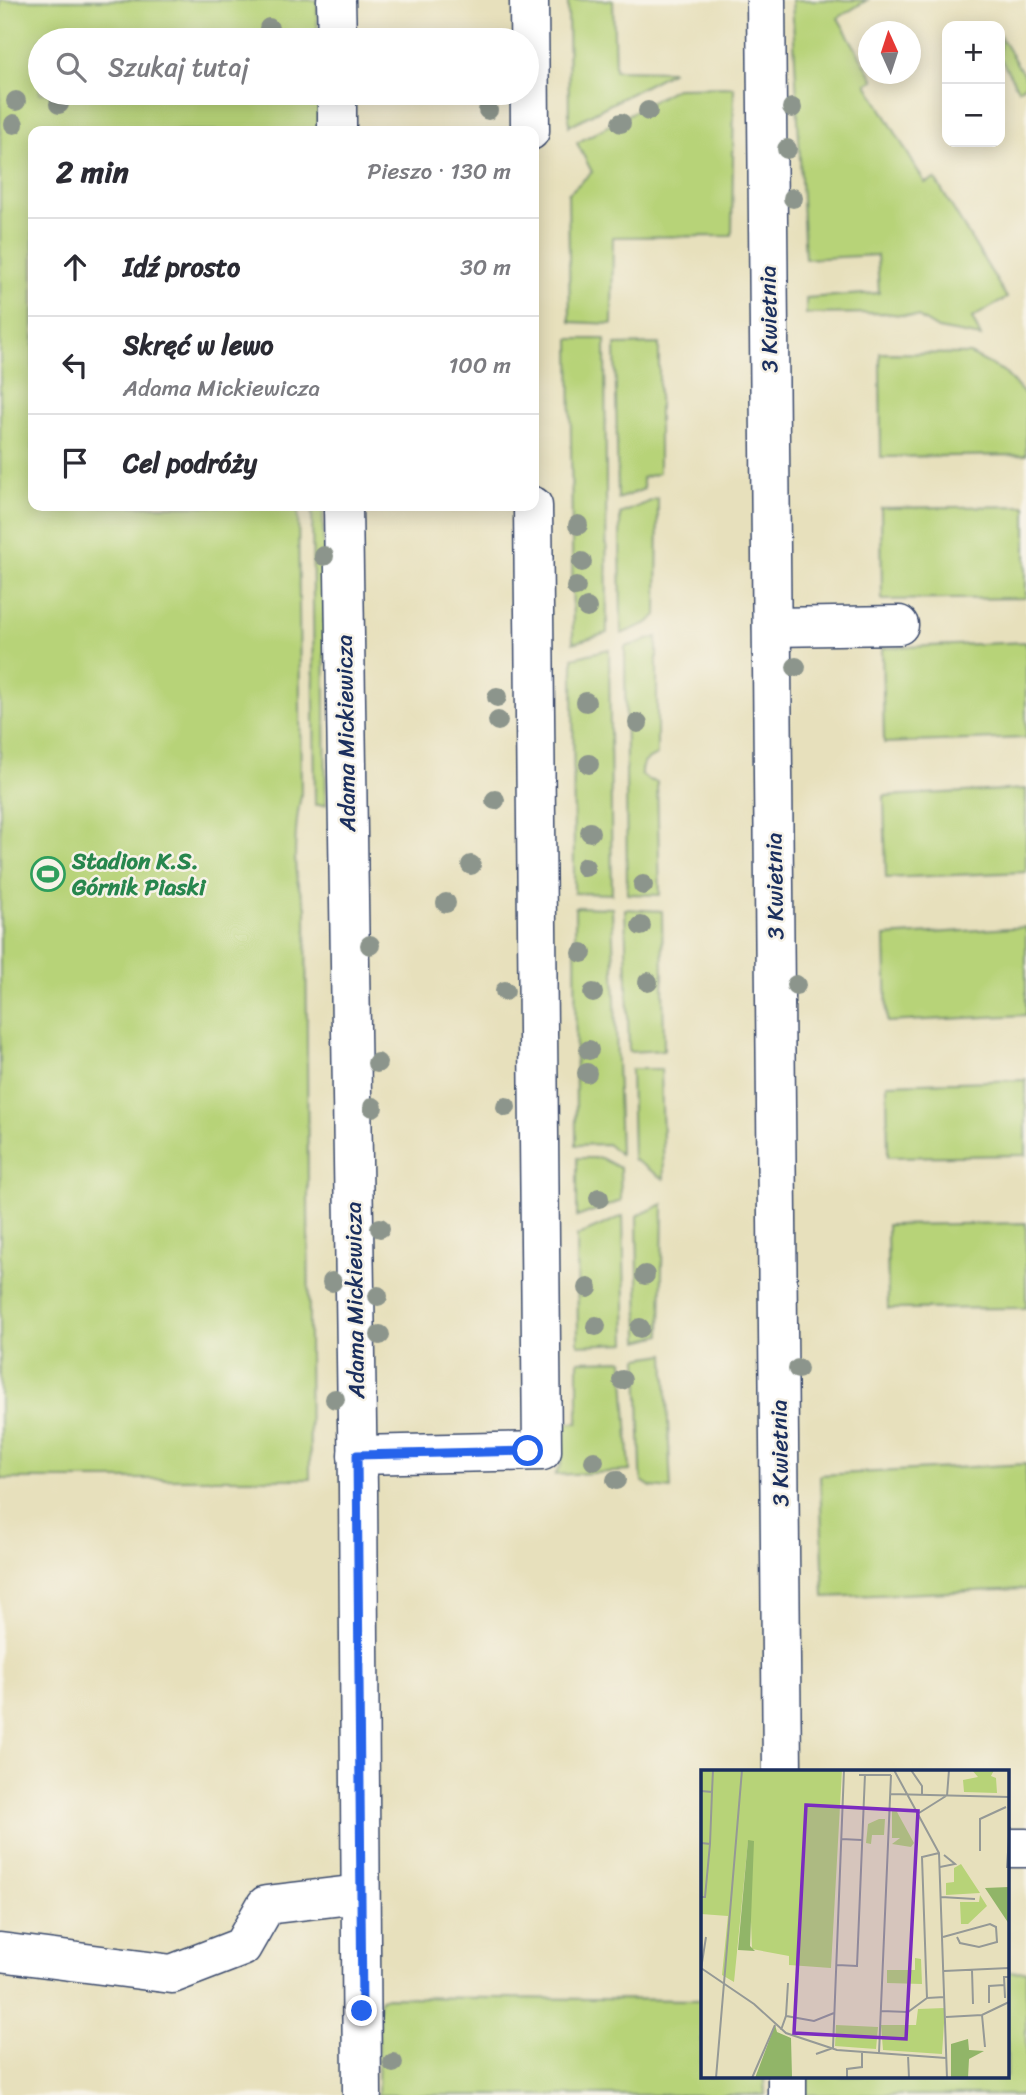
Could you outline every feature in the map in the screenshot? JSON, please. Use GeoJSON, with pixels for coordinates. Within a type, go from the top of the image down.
{"type":"FeatureCollection","features":[{"type":"Feature","properties":{"kind":"street"},"geometry":{"type":"LineString","coordinates":[[336,0],[337,28]]}},
{"type":"Feature","properties":{"kind":"street"},"geometry":{"type":"LineString","coordinates":[[529,0],[529,28]]}},
{"type":"Feature","properties":{"kind":"street","name":"3 Kwietnia"},"geometry":{"type":"LineString","coordinates":[[766,0],[782,1770]]}},
{"type":"Feature","properties":{"kind":"street"},"geometry":{"type":"LineString","coordinates":[[337,105],[337,126]]}},
{"type":"Feature","properties":{"kind":"street"},"geometry":{"type":"LineString","coordinates":[[530,105],[530,126]]}},
{"type":"Feature","properties":{"kind":"street","name":"Adama Mickiewicza"},"geometry":{"type":"LineString","coordinates":[[343,511],[357,1455],[362,2095]]}},
{"type":"Feature","properties":{"kind":"street"},"geometry":{"type":"LineString","coordinates":[[357,1455],[542,1451],[533,511]]}},
{"type":"Feature","properties":{"kind":"street"},"geometry":{"type":"LineString","coordinates":[[772,627],[899,625]]}},
{"type":"Feature","properties":{"kind":"street"},"geometry":{"type":"LineString","coordinates":[[0,1952],[172,1975],[242,1947],[266,1905],[360,1894]]}},
{"type":"Feature","properties":{"kind":"green space"},"geometry":{"type":"Polygon","coordinates":[[[0,0],[317,0],[318,28],[28,28],[28,105],[319,105],[319,126],[28,126],[28,511],[298,511],[301,796],[296,826],[295,861],[297,880],[306,907],[310,1479],[0,1479],[0,0]]]}},
{"type":"Feature","properties":{"kind":"green space"},"geometry":{"type":"Polygon","coordinates":[[[568,0],[613,0],[615,70],[673,71],[569,126],[568,0]]]}},
{"type":"Feature","properties":{"kind":"green space"},"geometry":{"type":"Polygon","coordinates":[[[792,0],[867,0],[838,18],[858,52],[858,84],[867,84],[925,183],[935,179],[1007,298],[972,318],[981,337],[938,329],[918,317],[884,313],[806,314],[806,298],[879,293],[877,255],[805,259],[792,0]]]}},
{"type":"Feature","properties":{"kind":"green space"},"geometry":{"type":"Polygon","coordinates":[[[1005,44],[1026,79],[1026,84],[1018,89],[1005,67],[1005,44]]]}},
{"type":"Feature","properties":{"kind":"green space"},"geometry":{"type":"Polygon","coordinates":[[[734,87],[732,236],[613,237],[612,324],[570,322],[568,194],[592,172],[577,143],[676,88],[734,87]]]}},
{"type":"Feature","properties":{"kind":"green space"},"geometry":{"type":"Polygon","coordinates":[[[570,339],[605,339],[607,633],[573,643],[570,339]]]}},
{"type":"Feature","properties":{"kind":"green space"},"geometry":{"type":"Polygon","coordinates":[[[659,344],[659,473],[642,478],[644,489],[618,499],[615,345],[659,344]]]}},
{"type":"Feature","properties":{"kind":"green space"},"geometry":{"type":"Polygon","coordinates":[[[880,353],[970,354],[1003,371],[1026,396],[1026,455],[881,457],[880,353]]]}},
{"type":"Feature","properties":{"kind":"green space"},"geometry":{"type":"Polygon","coordinates":[[[658,498],[657,615],[648,623],[621,634],[620,514],[658,498]]]}},
{"type":"Feature","properties":{"kind":"green space"},"geometry":{"type":"Polygon","coordinates":[[[1026,506],[1026,598],[882,600],[881,508],[1026,506]]]}},
{"type":"Feature","properties":{"kind":"green space"},"geometry":{"type":"Polygon","coordinates":[[[312,511],[323,511],[326,805],[315,805],[312,511]]]}},
{"type":"Feature","properties":{"kind":"green space"},"geometry":{"type":"Polygon","coordinates":[[[657,637],[657,755],[643,764],[641,774],[648,780],[657,782],[660,895],[627,894],[625,647],[657,637]]]}},
{"type":"Feature","properties":{"kind":"green space"},"geometry":{"type":"Polygon","coordinates":[[[1026,642],[1026,738],[884,743],[882,648],[1026,642]]]}},
{"type":"Feature","properties":{"kind":"green space"},"geometry":{"type":"Polygon","coordinates":[[[609,649],[612,894],[574,893],[573,658],[609,649]]]}},
{"type":"Feature","properties":{"kind":"green space"},"geometry":{"type":"Polygon","coordinates":[[[1026,789],[1026,872],[886,878],[884,796],[1026,789]]]}},
{"type":"Feature","properties":{"kind":"green space"},"geometry":{"type":"Polygon","coordinates":[[[575,907],[612,908],[620,1154],[607,1144],[576,1145],[575,907]]]}},
{"type":"Feature","properties":{"kind":"green space"},"geometry":{"type":"Polygon","coordinates":[[[625,909],[662,911],[664,1050],[629,1052],[625,909]]]}},
{"type":"Feature","properties":{"kind":"green space"},"geometry":{"type":"Polygon","coordinates":[[[1026,927],[1026,1015],[887,1022],[885,936],[1026,927]]]}},
{"type":"Feature","properties":{"kind":"green space"},"geometry":{"type":"Polygon","coordinates":[[[631,1069],[661,1069],[664,1179],[633,1159],[631,1069]]]}},
{"type":"Feature","properties":{"kind":"green space"},"geometry":{"type":"Polygon","coordinates":[[[1026,1080],[1026,1155],[888,1157],[887,1084],[1026,1080]]]}},
{"type":"Feature","properties":{"kind":"green space"},"geometry":{"type":"Polygon","coordinates":[[[577,1158],[601,1158],[620,1168],[621,1201],[577,1217],[577,1158]]]}},
{"type":"Feature","properties":{"kind":"green space"},"geometry":{"type":"Polygon","coordinates":[[[663,1204],[661,1335],[639,1341],[637,1216],[663,1204]]]}},
{"type":"Feature","properties":{"kind":"green space"},"geometry":{"type":"Polygon","coordinates":[[[623,1216],[626,1343],[578,1345],[577,1236],[623,1216]]]}},
{"type":"Feature","properties":{"kind":"green space"},"geometry":{"type":"Polygon","coordinates":[[[1026,1223],[1026,1308],[888,1309],[887,1225],[1026,1223]]]}},
{"type":"Feature","properties":{"kind":"green space"},"geometry":{"type":"Polygon","coordinates":[[[665,1354],[671,1489],[651,1487],[642,1481],[641,1471],[638,1358],[665,1354]]]}},
{"type":"Feature","properties":{"kind":"green space"},"geometry":{"type":"Polygon","coordinates":[[[623,1360],[630,1471],[555,1475],[561,1465],[560,1423],[578,1423],[578,1361],[623,1360]]]}},
{"type":"Feature","properties":{"kind":"green space"},"geometry":{"type":"Polygon","coordinates":[[[1026,1464],[1026,1589],[824,1597],[820,1475],[1026,1464]]]}},
{"type":"Feature","properties":{"kind":"green space"},"geometry":{"type":"Polygon","coordinates":[[[1026,1971],[1026,2095],[803,2095],[801,2078],[1009,2078],[1009,1972],[1026,1971]]]}},
{"type":"Feature","properties":{"kind":"green space"},"geometry":{"type":"Polygon","coordinates":[[[381,1999],[701,2000],[701,2078],[764,2078],[765,2095],[378,2095],[381,1999]]]}},
{"type":"Feature","properties":{"kind":"place","name":"Stadion K.S. Górnik Piaski"},"geometry":{"type":"Point","coordinates":[48,874]}},
{"type":"Feature","properties":{"kind":"route"},"geometry":{"type":"LineString","coordinates":[[362,2011],[357,1455],[528,1451]]}}]}
